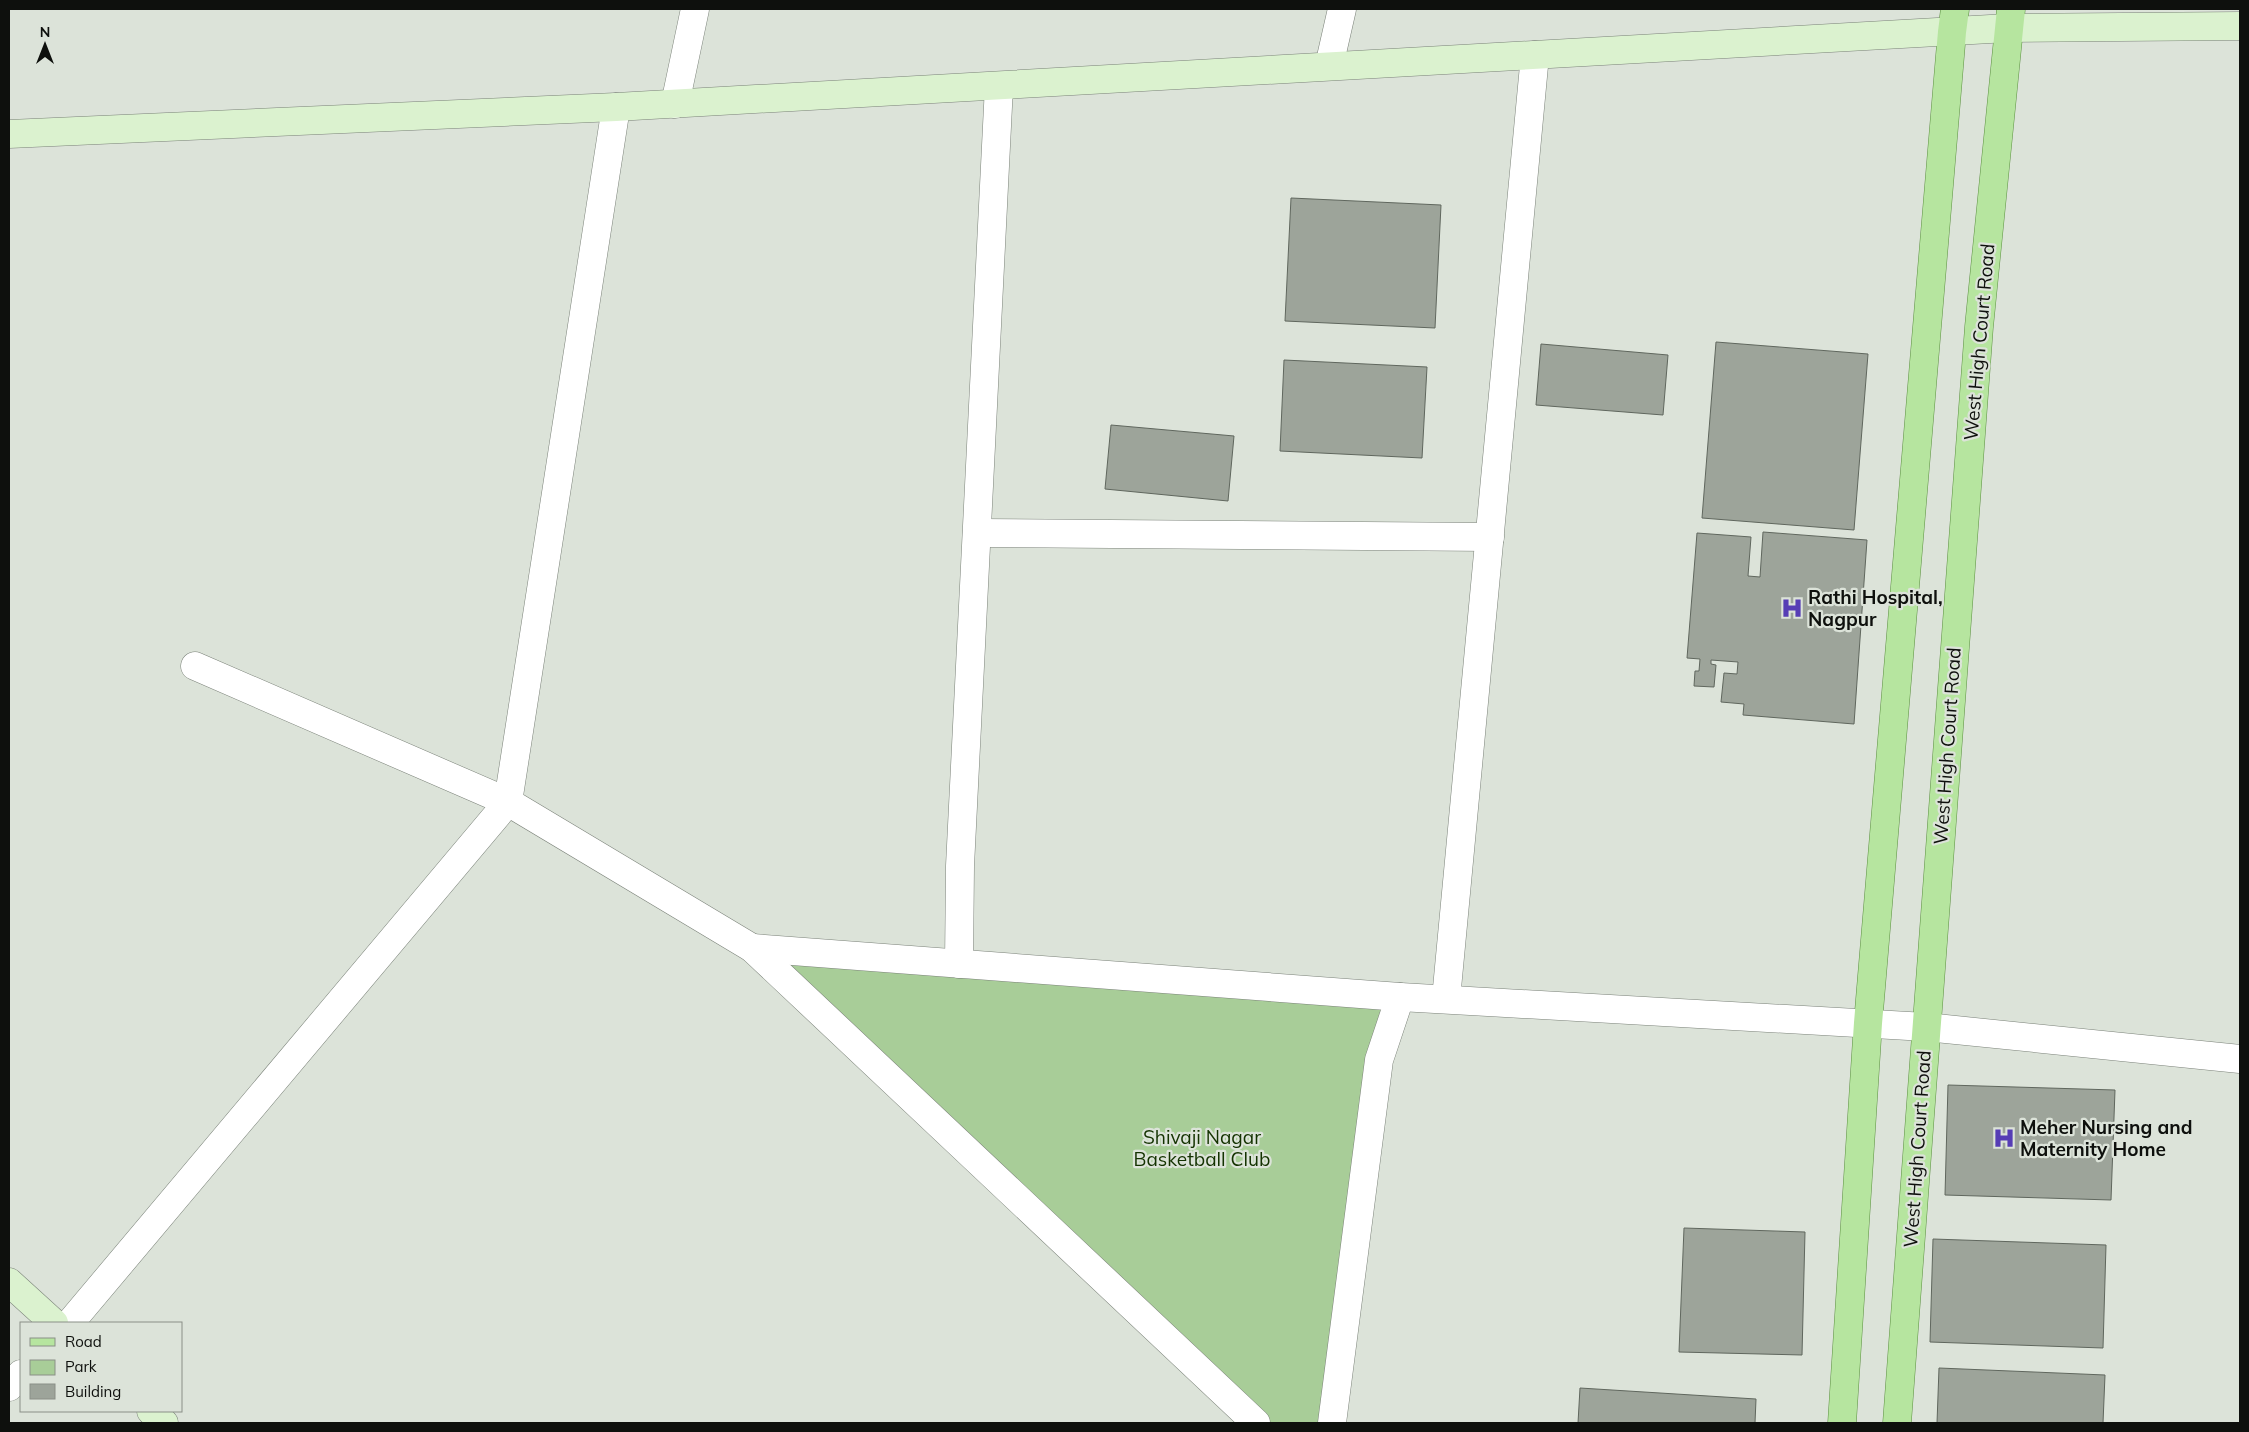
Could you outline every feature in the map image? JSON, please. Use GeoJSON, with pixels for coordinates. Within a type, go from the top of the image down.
{"type":"FeatureCollection","features":[{"type":"Feature","properties":{"kind":"main road","name":"West High Court Road"},"geometry":{"type":"LineString","coordinates":[[1897,1423],[1978,326],[2009,18]]}},
{"type":"Feature","properties":{"kind":"main road"},"geometry":{"type":"LineString","coordinates":[[1842,1423],[1868,1023],[1953,20]]}},
{"type":"Feature","properties":{"kind":"street"},"geometry":{"type":"LineString","coordinates":[[675,104],[695,9]]}},
{"type":"Feature","properties":{"kind":"street"},"geometry":{"type":"LineString","coordinates":[[1329,66],[1342,9]]}},
{"type":"Feature","properties":{"kind":"street"},"geometry":{"type":"LineString","coordinates":[[9,134],[675,104],[1535,55],[1953,20],[2009,18],[2240,26]]}},
{"type":"Feature","properties":{"kind":"street"},"geometry":{"type":"LineString","coordinates":[[1446,999],[1535,55]]}},
{"type":"Feature","properties":{"kind":"street"},"geometry":{"type":"LineString","coordinates":[[959,964],[960,866],[999,86]]}},
{"type":"Feature","properties":{"kind":"street"},"geometry":{"type":"LineString","coordinates":[[71,1322],[508,802],[616,107]]}},
{"type":"Feature","properties":{"kind":"street"},"geometry":{"type":"LineString","coordinates":[[977,532],[1490,536]]}},
{"type":"Feature","properties":{"kind":"street"},"geometry":{"type":"LineString","coordinates":[[196,666],[508,802],[752,948],[1256,1423]]}},
{"type":"Feature","properties":{"kind":"street"},"geometry":{"type":"LineString","coordinates":[[752,948],[1400,997],[1926,1027],[2240,1059]]}},
{"type":"Feature","properties":{"kind":"street"},"geometry":{"type":"LineString","coordinates":[[1332,1423],[1379,1060],[1400,997]]}},
{"type":"Feature","properties":{"kind":"street"},"geometry":{"type":"LineString","coordinates":[[9,1282],[53,1322]]}},
{"type":"Feature","properties":{"kind":"street"},"geometry":{"type":"LineString","coordinates":[[9,1387],[20,1375]]}},
{"type":"Feature","properties":{"kind":"street"},"geometry":{"type":"LineString","coordinates":[[151,1412],[164,1423]]}},
{"type":"Feature","properties":{"kind":"green space","name":"Shivaji Nagar Basketball Club"},"geometry":{"type":"Polygon","coordinates":[[[752,948],[1383,1006],[1320,1423],[1270,1423],[752,948]]]}},
{"type":"Feature","properties":{"kind":"building"},"geometry":{"type":"Polygon","coordinates":[[[1291,198],[1441,205],[1435,328],[1285,321],[1291,198]]]}},
{"type":"Feature","properties":{"kind":"building"},"geometry":{"type":"Polygon","coordinates":[[[1716,342],[1868,354],[1854,530],[1702,518],[1716,342]]]}},
{"type":"Feature","properties":{"kind":"building"},"geometry":{"type":"Polygon","coordinates":[[[1541,344],[1668,355],[1663,415],[1536,405],[1541,344]]]}},
{"type":"Feature","properties":{"kind":"building"},"geometry":{"type":"Polygon","coordinates":[[[1284,360],[1427,367],[1422,458],[1280,451],[1284,360]]]}},
{"type":"Feature","properties":{"kind":"building"},"geometry":{"type":"Polygon","coordinates":[[[1111,425],[1234,436],[1228,501],[1105,489],[1111,425]]]}},
{"type":"Feature","properties":{"kind":"building"},"geometry":{"type":"Polygon","coordinates":[[[1763,532],[1867,540],[1854,724],[1743,715],[1744,704],[1721,702],[1724,673],[1737,674],[1738,662],[1711,660],[1711,664],[1716,665],[1714,687],[1694,686],[1695,671],[1699,671],[1700,659],[1687,658],[1697,533],[1751,537],[1748,576],[1760,577],[1763,532]]]}},
{"type":"Feature","properties":{"kind":"building"},"geometry":{"type":"Polygon","coordinates":[[[1948,1085],[2115,1090],[2111,1200],[1945,1195],[1948,1085]]]}},
{"type":"Feature","properties":{"kind":"building"},"geometry":{"type":"Polygon","coordinates":[[[1684,1228],[1805,1232],[1802,1355],[1679,1352],[1684,1228]]]}},
{"type":"Feature","properties":{"kind":"building"},"geometry":{"type":"Polygon","coordinates":[[[1933,1239],[2106,1245],[2103,1348],[1930,1342],[1933,1239]]]}},
{"type":"Feature","properties":{"kind":"building"},"geometry":{"type":"Polygon","coordinates":[[[1939,1368],[2105,1375],[2103,1423],[1937,1423],[1939,1368]]]}},
{"type":"Feature","properties":{"kind":"building"},"geometry":{"type":"Polygon","coordinates":[[[1580,1388],[1756,1399],[1755,1423],[1578,1423],[1580,1388]]]}},
{"type":"Feature","properties":{"kind":"place","name":"Rathi Hospital, Nagpur"},"geometry":{"type":"Point","coordinates":[1792,608]}},
{"type":"Feature","properties":{"kind":"place","name":"Meher Nursing and Maternity Home"},"geometry":{"type":"Point","coordinates":[2004,1138]}}]}
